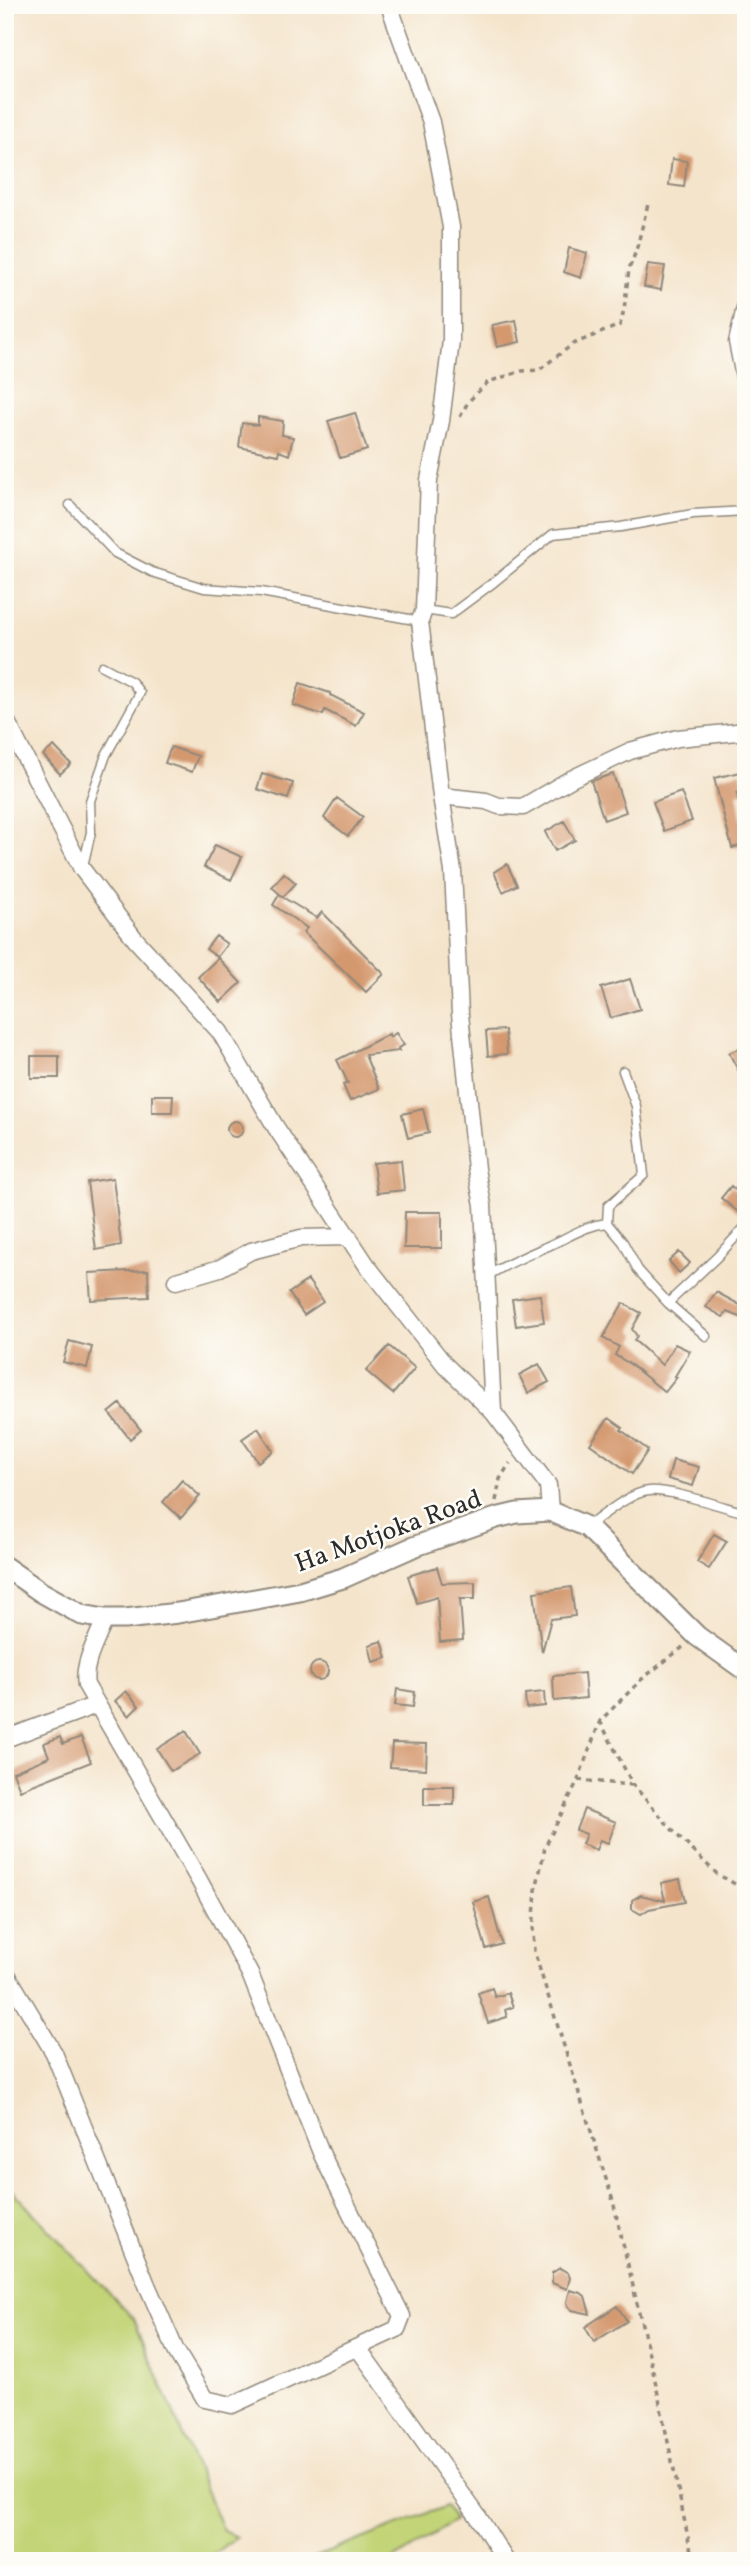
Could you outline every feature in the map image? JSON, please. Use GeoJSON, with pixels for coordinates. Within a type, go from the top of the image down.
{"type":"FeatureCollection","features":[{"type":"Feature","properties":{"kind":"street"},"geometry":{"type":"LineString","coordinates":[[389,5],[431,122],[451,227],[451,341],[441,421],[429,480],[422,616],[441,796],[453,871],[460,1014],[475,1169],[483,1205],[493,1412]]}},
{"type":"Feature","properties":{"kind":"street"},"geometry":{"type":"LineString","coordinates":[[5,718],[82,869],[135,939],[220,1031],[275,1126],[368,1267],[444,1364],[493,1412],[548,1485],[550,1511]]}},
{"type":"Feature","properties":{"kind":"street"},"geometry":{"type":"LineString","coordinates":[[441,796],[486,801],[499,806],[523,807],[571,779],[630,751],[678,738],[746,731]]}},
{"type":"Feature","properties":{"kind":"street"},"geometry":{"type":"LineString","coordinates":[[176,1282],[220,1268],[251,1251],[301,1238],[349,1237]]}},
{"type":"Feature","properties":{"kind":"street","name":"Ha Motjoka Road"},"geometry":{"type":"LineString","coordinates":[[5,1566],[66,1608],[82,1615],[105,1619],[178,1613],[300,1591],[343,1578],[413,1548],[496,1518],[517,1513],[550,1511],[587,1527],[698,1636],[746,1671]]}},
{"type":"Feature","properties":{"kind":"street"},"geometry":{"type":"LineString","coordinates":[[5,1971],[54,2053],[147,2285],[176,2351],[205,2399],[232,2405],[397,2329],[402,2316],[322,2155],[250,1974],[86,1685],[83,1671],[105,1619]]}},
{"type":"Feature","properties":{"kind":"street"},"geometry":{"type":"LineString","coordinates":[[5,1739],[96,1705]]}},
{"type":"Feature","properties":{"kind":"street"},"geometry":{"type":"LineString","coordinates":[[358,2348],[479,2518],[506,2561]]}},
{"type":"Feature","properties":{"kind":"lane"},"geometry":{"type":"LineString","coordinates":[[746,251],[742,303],[733,342],[746,407]]}},
{"type":"Feature","properties":{"kind":"lane"},"geometry":{"type":"LineString","coordinates":[[70,505],[115,554],[152,572],[204,588],[261,592],[422,616],[451,614],[553,534],[621,527],[693,514],[746,511]]}},
{"type":"Feature","properties":{"kind":"lane"},"geometry":{"type":"LineString","coordinates":[[82,869],[91,832],[90,801],[106,755],[139,693],[132,682],[102,666]]}},
{"type":"Feature","properties":{"kind":"lane"},"geometry":{"type":"LineString","coordinates":[[623,1071],[636,1107],[644,1175],[608,1206],[607,1223],[623,1242],[638,1270],[668,1303],[706,1336]]}},
{"type":"Feature","properties":{"kind":"lane"},"geometry":{"type":"LineString","coordinates":[[486,1276],[514,1259],[588,1225],[607,1223]]}},
{"type":"Feature","properties":{"kind":"lane"},"geometry":{"type":"LineString","coordinates":[[668,1303],[746,1226]]}},
{"type":"Feature","properties":{"kind":"lane"},"geometry":{"type":"LineString","coordinates":[[587,1527],[613,1508],[647,1491],[668,1493],[746,1513]]}},
{"type":"Feature","properties":{"kind":"path"},"geometry":{"type":"LineString","coordinates":[[441,421],[459,418],[468,402],[488,382],[523,371],[539,370],[573,344],[620,325],[629,269],[648,204]]}},
{"type":"Feature","properties":{"kind":"path"},"geometry":{"type":"LineString","coordinates":[[496,1518],[500,1479],[521,1447]]}},
{"type":"Feature","properties":{"kind":"path"},"geometry":{"type":"LineString","coordinates":[[693,2561],[655,2380],[613,2201],[534,1951],[533,1931],[536,1890],[545,1847],[579,1780],[600,1721],[642,1679],[698,1636]]}},
{"type":"Feature","properties":{"kind":"path"},"geometry":{"type":"LineString","coordinates":[[600,1721],[633,1785],[676,1834],[717,1874],[746,1890]]}},
{"type":"Feature","properties":{"kind":"path"},"geometry":{"type":"LineString","coordinates":[[579,1780],[633,1785]]}},
{"type":"Feature","properties":{"kind":"green space"},"geometry":{"type":"Polygon","coordinates":[[[5,2181],[134,2319],[223,2531],[236,2537],[204,2561],[5,2561],[5,2181]]]}},
{"type":"Feature","properties":{"kind":"green space"},"geometry":{"type":"Polygon","coordinates":[[[446,2506],[455,2521],[392,2561],[306,2561],[446,2506]]]}},
{"type":"Feature","properties":{"kind":"building"},"geometry":{"type":"Polygon","coordinates":[[[672,159],[687,161],[684,187],[669,185],[672,159]]]}},
{"type":"Feature","properties":{"kind":"building"},"geometry":{"type":"Polygon","coordinates":[[[569,248],[587,253],[581,278],[564,272],[569,248]]]}},
{"type":"Feature","properties":{"kind":"building"},"geometry":{"type":"Polygon","coordinates":[[[648,264],[665,266],[661,290],[644,287],[648,264]]]}},
{"type":"Feature","properties":{"kind":"building"},"geometry":{"type":"Polygon","coordinates":[[[516,320],[520,342],[497,347],[492,325],[516,320]]]}},
{"type":"Feature","properties":{"kind":"building"},"geometry":{"type":"Polygon","coordinates":[[[355,413],[367,450],[340,458],[328,421],[355,413]]]}},
{"type":"Feature","properties":{"kind":"building"},"geometry":{"type":"Polygon","coordinates":[[[258,417],[283,421],[282,435],[293,437],[289,455],[279,451],[278,455],[239,447],[242,423],[258,425],[258,417]]]}},
{"type":"Feature","properties":{"kind":"building"},"geometry":{"type":"Polygon","coordinates":[[[300,683],[330,693],[364,712],[356,726],[325,710],[323,715],[293,705],[300,683]]]}},
{"type":"Feature","properties":{"kind":"building"},"geometry":{"type":"Polygon","coordinates":[[[54,746],[71,764],[60,774],[43,755],[54,746]]]}},
{"type":"Feature","properties":{"kind":"building"},"geometry":{"type":"Polygon","coordinates":[[[171,747],[198,756],[192,772],[165,763],[171,747]]]}},
{"type":"Feature","properties":{"kind":"building"},"geometry":{"type":"Polygon","coordinates":[[[741,772],[746,791],[737,793],[746,844],[732,848],[714,778],[741,772]]]}},
{"type":"Feature","properties":{"kind":"building"},"geometry":{"type":"Polygon","coordinates":[[[262,774],[293,783],[288,799],[257,789],[262,774]]]}},
{"type":"Feature","properties":{"kind":"building"},"geometry":{"type":"Polygon","coordinates":[[[613,774],[626,812],[604,820],[591,781],[613,774]]]}},
{"type":"Feature","properties":{"kind":"building"},"geometry":{"type":"Polygon","coordinates":[[[681,792],[692,821],[664,831],[653,802],[681,792]]]}},
{"type":"Feature","properties":{"kind":"building"},"geometry":{"type":"Polygon","coordinates":[[[337,798],[363,817],[348,836],[324,818],[337,798]]]}},
{"type":"Feature","properties":{"kind":"building"},"geometry":{"type":"Polygon","coordinates":[[[564,821],[575,840],[555,851],[545,832],[564,821]]]}},
{"type":"Feature","properties":{"kind":"building"},"geometry":{"type":"Polygon","coordinates":[[[215,845],[242,857],[231,880],[204,867],[215,845]]]}},
{"type":"Feature","properties":{"kind":"building"},"geometry":{"type":"Polygon","coordinates":[[[507,864],[517,885],[503,892],[494,872],[507,864]]]}},
{"type":"Feature","properties":{"kind":"building"},"geometry":{"type":"Polygon","coordinates":[[[284,873],[296,883],[283,897],[272,887],[284,873]]]}},
{"type":"Feature","properties":{"kind":"building"},"geometry":{"type":"Polygon","coordinates":[[[279,895],[317,918],[322,912],[384,974],[366,992],[303,932],[307,928],[273,905],[279,895]]]}},
{"type":"Feature","properties":{"kind":"building"},"geometry":{"type":"Polygon","coordinates":[[[216,936],[227,944],[217,957],[206,949],[216,936]]]}},
{"type":"Feature","properties":{"kind":"building"},"geometry":{"type":"Polygon","coordinates":[[[218,958],[241,983],[221,1002],[198,977],[218,958]]]}},
{"type":"Feature","properties":{"kind":"building"},"geometry":{"type":"Polygon","coordinates":[[[630,979],[640,1009],[611,1018],[601,988],[630,979]]]}},
{"type":"Feature","properties":{"kind":"building"},"geometry":{"type":"Polygon","coordinates":[[[505,1030],[507,1054],[488,1056],[486,1031],[505,1030]]]}},
{"type":"Feature","properties":{"kind":"building"},"geometry":{"type":"Polygon","coordinates":[[[396,1033],[404,1045],[398,1048],[399,1051],[365,1055],[379,1089],[350,1101],[343,1085],[348,1083],[337,1060],[396,1033]]]}},
{"type":"Feature","properties":{"kind":"building"},"geometry":{"type":"Polygon","coordinates":[[[746,1045],[746,1085],[729,1053],[746,1045]]]}},
{"type":"Feature","properties":{"kind":"building"},"geometry":{"type":"Polygon","coordinates":[[[31,1056],[59,1056],[59,1078],[31,1078],[31,1056]]]}},
{"type":"Feature","properties":{"kind":"building"},"geometry":{"type":"Polygon","coordinates":[[[152,1095],[173,1095],[172,1112],[152,1112],[152,1095]]]}},
{"type":"Feature","properties":{"kind":"building"},"geometry":{"type":"Polygon","coordinates":[[[423,1109],[429,1133],[408,1138],[402,1114],[423,1109]]]}},
{"type":"Feature","properties":{"kind":"building"},"geometry":{"type":"Polygon","coordinates":[[[235,1121],[241,1123],[241,1135],[235,1137],[229,1135],[227,1129],[229,1123],[235,1121]]]}},
{"type":"Feature","properties":{"kind":"building"},"geometry":{"type":"Polygon","coordinates":[[[401,1160],[404,1190],[377,1193],[373,1163],[401,1160]]]}},
{"type":"Feature","properties":{"kind":"building"},"geometry":{"type":"Polygon","coordinates":[[[113,1178],[121,1245],[96,1250],[87,1182],[113,1178]]]}},
{"type":"Feature","properties":{"kind":"building"},"geometry":{"type":"Polygon","coordinates":[[[731,1186],[746,1199],[738,1212],[721,1198],[731,1186]]]}},
{"type":"Feature","properties":{"kind":"building"},"geometry":{"type":"Polygon","coordinates":[[[405,1212],[442,1212],[442,1248],[404,1248],[405,1212]]]}},
{"type":"Feature","properties":{"kind":"building"},"geometry":{"type":"Polygon","coordinates":[[[679,1252],[690,1263],[679,1273],[669,1261],[679,1252]]]}},
{"type":"Feature","properties":{"kind":"building"},"geometry":{"type":"Polygon","coordinates":[[[148,1270],[149,1297],[91,1300],[89,1273],[148,1270]]]}},
{"type":"Feature","properties":{"kind":"building"},"geometry":{"type":"Polygon","coordinates":[[[308,1280],[323,1302],[304,1315],[289,1293],[308,1280]]]}},
{"type":"Feature","properties":{"kind":"building"},"geometry":{"type":"Polygon","coordinates":[[[716,1292],[746,1308],[746,1319],[727,1312],[723,1317],[706,1307],[716,1292]]]}},
{"type":"Feature","properties":{"kind":"building"},"geometry":{"type":"Polygon","coordinates":[[[540,1295],[544,1322],[516,1326],[512,1299],[540,1295]]]}},
{"type":"Feature","properties":{"kind":"building"},"geometry":{"type":"Polygon","coordinates":[[[623,1303],[641,1313],[632,1329],[637,1336],[634,1340],[662,1365],[675,1344],[690,1351],[675,1376],[677,1377],[665,1392],[615,1355],[619,1347],[603,1338],[623,1303]]]}},
{"type":"Feature","properties":{"kind":"building"},"geometry":{"type":"Polygon","coordinates":[[[69,1341],[92,1347],[87,1368],[63,1362],[69,1341]]]}},
{"type":"Feature","properties":{"kind":"building"},"geometry":{"type":"Polygon","coordinates":[[[389,1346],[415,1368],[393,1394],[366,1371],[389,1346]]]}},
{"type":"Feature","properties":{"kind":"building"},"geometry":{"type":"Polygon","coordinates":[[[539,1364],[549,1382],[528,1393],[519,1375],[539,1364]]]}},
{"type":"Feature","properties":{"kind":"building"},"geometry":{"type":"Polygon","coordinates":[[[120,1404],[141,1430],[130,1439],[109,1413],[120,1404]]]}},
{"type":"Feature","properties":{"kind":"building"},"geometry":{"type":"Polygon","coordinates":[[[609,1418],[648,1450],[632,1474],[590,1444],[609,1418]]]}},
{"type":"Feature","properties":{"kind":"building"},"geometry":{"type":"Polygon","coordinates":[[[258,1428],[273,1451],[258,1462],[242,1439],[258,1428]]]}},
{"type":"Feature","properties":{"kind":"building"},"geometry":{"type":"Polygon","coordinates":[[[673,1460],[699,1467],[693,1486],[668,1479],[673,1460]]]}},
{"type":"Feature","properties":{"kind":"building"},"geometry":{"type":"Polygon","coordinates":[[[182,1480],[200,1496],[181,1518],[163,1502],[182,1480]]]}},
{"type":"Feature","properties":{"kind":"building"},"geometry":{"type":"Polygon","coordinates":[[[714,1534],[727,1541],[709,1569],[697,1562],[714,1534]]]}},
{"type":"Feature","properties":{"kind":"building"},"geometry":{"type":"Polygon","coordinates":[[[437,1567],[442,1583],[475,1582],[475,1599],[460,1599],[463,1640],[440,1642],[437,1597],[417,1603],[408,1576],[437,1567]]]}},
{"type":"Feature","properties":{"kind":"building"},"geometry":{"type":"Polygon","coordinates":[[[571,1587],[575,1616],[551,1619],[542,1652],[534,1592],[571,1587]]]}},
{"type":"Feature","properties":{"kind":"building"},"geometry":{"type":"Polygon","coordinates":[[[382,1641],[387,1658],[373,1662],[369,1645],[382,1641]]]}},
{"type":"Feature","properties":{"kind":"building"},"geometry":{"type":"Polygon","coordinates":[[[315,1662],[323,1662],[328,1671],[326,1678],[315,1680],[310,1675],[310,1667],[315,1662]]]}},
{"type":"Feature","properties":{"kind":"building"},"geometry":{"type":"Polygon","coordinates":[[[584,1673],[586,1698],[554,1701],[553,1676],[584,1673]]]}},
{"type":"Feature","properties":{"kind":"building"},"geometry":{"type":"Polygon","coordinates":[[[397,1689],[415,1692],[413,1707],[395,1705],[397,1689]]]}},
{"type":"Feature","properties":{"kind":"building"},"geometry":{"type":"Polygon","coordinates":[[[126,1691],[139,1706],[129,1716],[115,1701],[126,1691]]]}},
{"type":"Feature","properties":{"kind":"building"},"geometry":{"type":"Polygon","coordinates":[[[544,1692],[545,1706],[526,1708],[525,1694],[544,1692]]]}},
{"type":"Feature","properties":{"kind":"building"},"geometry":{"type":"Polygon","coordinates":[[[186,1731],[200,1754],[171,1771],[157,1749],[186,1731]]]}},
{"type":"Feature","properties":{"kind":"building"},"geometry":{"type":"Polygon","coordinates":[[[60,1737],[63,1744],[81,1737],[91,1762],[20,1790],[13,1772],[49,1757],[44,1743],[60,1737]]]}},
{"type":"Feature","properties":{"kind":"building"},"geometry":{"type":"Polygon","coordinates":[[[392,1743],[427,1744],[426,1769],[390,1767],[392,1743]]]}},
{"type":"Feature","properties":{"kind":"building"},"geometry":{"type":"Polygon","coordinates":[[[424,1786],[454,1786],[454,1805],[424,1805],[424,1786]]]}},
{"type":"Feature","properties":{"kind":"building"},"geometry":{"type":"Polygon","coordinates":[[[584,1809],[616,1822],[608,1843],[600,1840],[596,1850],[582,1844],[586,1834],[576,1830],[584,1809]]]}},
{"type":"Feature","properties":{"kind":"building"},"geometry":{"type":"Polygon","coordinates":[[[680,1879],[685,1902],[649,1909],[641,1914],[632,1909],[632,1900],[641,1895],[665,1901],[661,1883],[680,1879]]]}},
{"type":"Feature","properties":{"kind":"building"},"geometry":{"type":"Polygon","coordinates":[[[489,1897],[502,1944],[486,1949],[473,1902],[489,1897]]]}},
{"type":"Feature","properties":{"kind":"building"},"geometry":{"type":"Polygon","coordinates":[[[492,1988],[495,1997],[508,1993],[513,2007],[505,2010],[507,2017],[488,2023],[478,1993],[492,1988]]]}},
{"type":"Feature","properties":{"kind":"building"},"geometry":{"type":"Polygon","coordinates":[[[560,2268],[568,2273],[570,2278],[567,2289],[552,2283],[552,2273],[560,2268]]]}},
{"type":"Feature","properties":{"kind":"building"},"geometry":{"type":"Polygon","coordinates":[[[570,2290],[585,2296],[590,2314],[572,2310],[568,2306],[570,2290]]]}},
{"type":"Feature","properties":{"kind":"building"},"geometry":{"type":"Polygon","coordinates":[[[617,2306],[627,2321],[594,2342],[585,2327],[617,2306]]]}},
{"type":"Feature","properties":{"kind":"waterway"},"geometry":{"type":"LineString","coordinates":[[5,2557],[16,2561]]}},
{"type":"Feature","properties":{"kind":"waterway"},"geometry":{"type":"LineString","coordinates":[[50,2561],[102,2561]]}}]}
